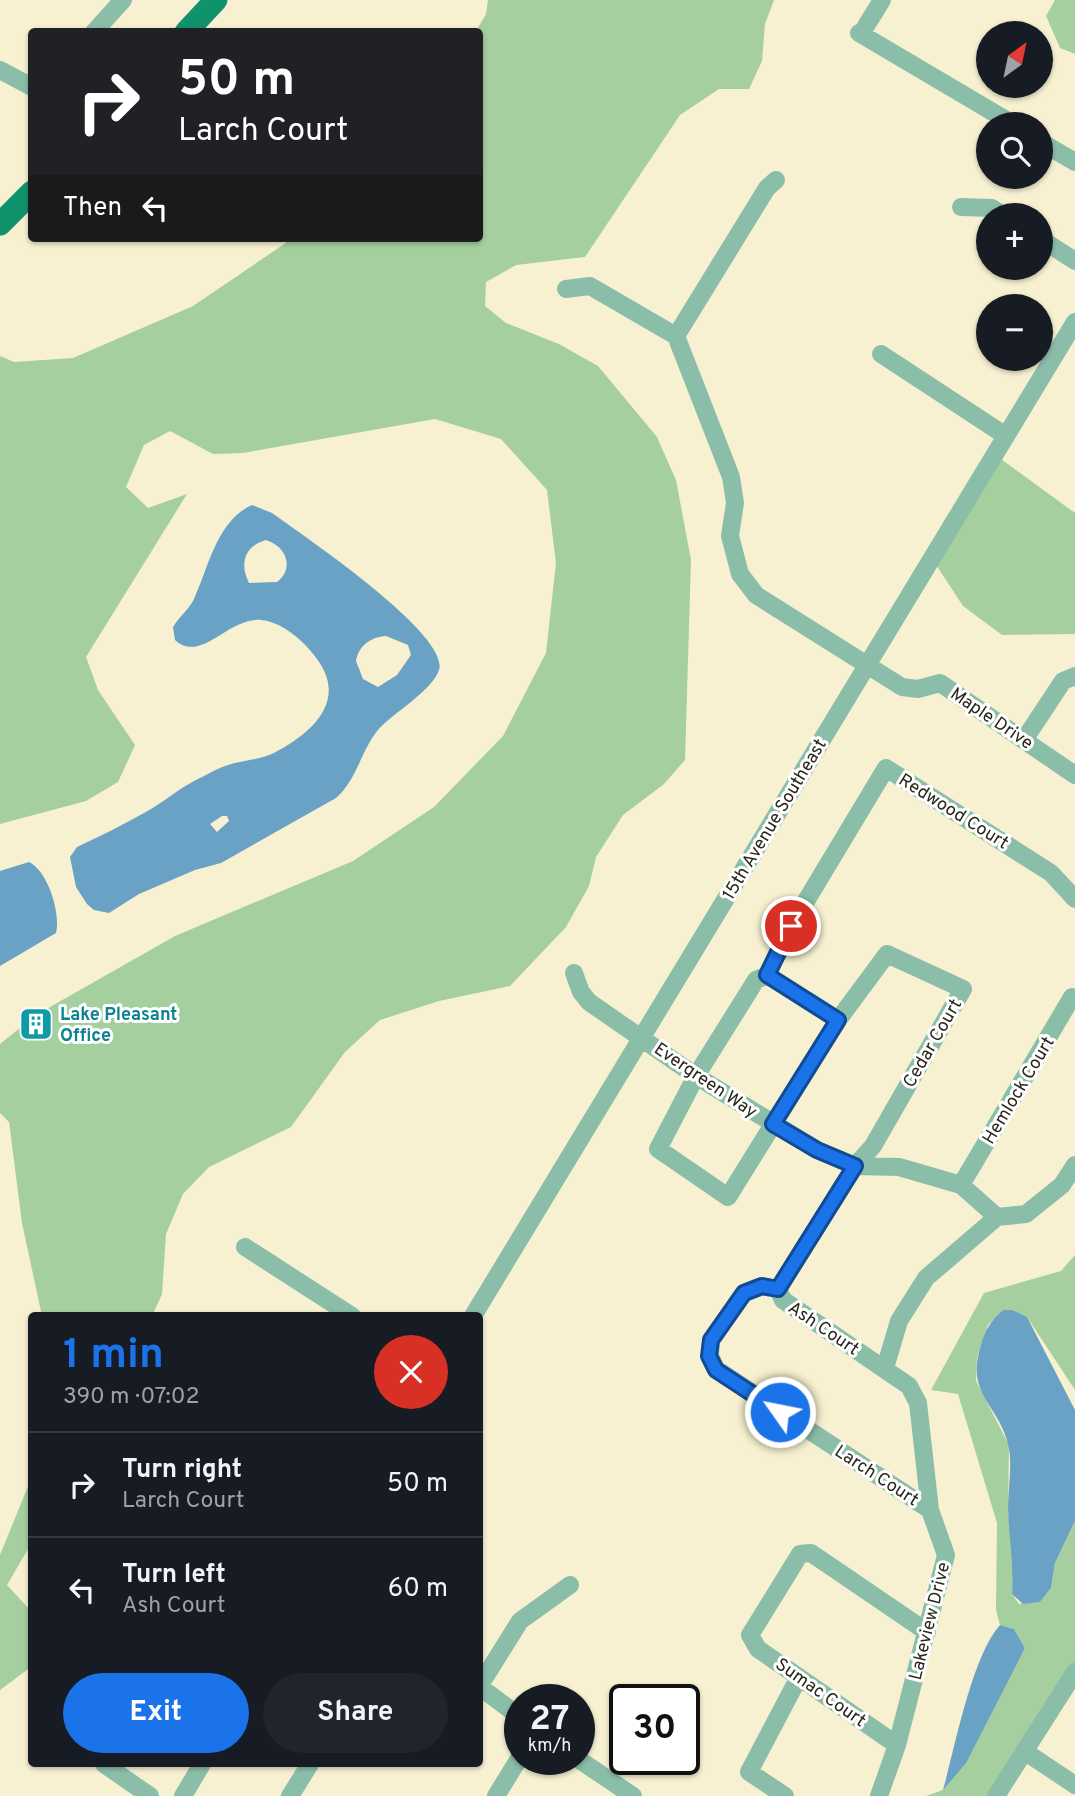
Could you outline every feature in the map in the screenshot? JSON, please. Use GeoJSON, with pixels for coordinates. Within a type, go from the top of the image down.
{"type":"FeatureCollection","features":[{"type":"Feature","properties":{"kind":"main road"},"geometry":{"type":"LineString","coordinates":[[190,28],[216,0]]}},
{"type":"Feature","properties":{"kind":"main road"},"geometry":{"type":"LineString","coordinates":[[0,224],[28,196]]}},
{"type":"Feature","properties":{"kind":"street"},"geometry":{"type":"LineString","coordinates":[[98,28],[123,0]]}},
{"type":"Feature","properties":{"kind":"street"},"geometry":{"type":"LineString","coordinates":[[883,0],[862,29],[994,112]]}},
{"type":"Feature","properties":{"kind":"street"},"geometry":{"type":"LineString","coordinates":[[0,70],[28,85]]}},
{"type":"Feature","properties":{"kind":"street"},"geometry":{"type":"LineString","coordinates":[[1053,149],[1075,162]]}},
{"type":"Feature","properties":{"kind":"street"},"geometry":{"type":"LineString","coordinates":[[566,289],[590,286],[676,336],[767,188],[776,180]]}},
{"type":"Feature","properties":{"kind":"street"},"geometry":{"type":"LineString","coordinates":[[961,207],[976,207]]}},
{"type":"Feature","properties":{"kind":"street"},"geometry":{"type":"LineString","coordinates":[[1053,247],[1075,261]]}},
{"type":"Feature","properties":{"kind":"street","name":"15th Avenue Southeast"},"geometry":{"type":"LineString","coordinates":[[475,1312],[1075,322]]}},
{"type":"Feature","properties":{"kind":"street","name":"Maple Drive"},"geometry":{"type":"LineString","coordinates":[[676,336],[731,477],[735,503],[730,536],[740,574],[757,595],[902,687],[918,689],[940,683],[1075,775]]}},
{"type":"Feature","properties":{"kind":"street"},"geometry":{"type":"LineString","coordinates":[[881,354],[1006,436]]}},
{"type":"Feature","properties":{"kind":"street"},"geometry":{"type":"LineString","coordinates":[[1024,740],[1063,681],[1075,676]]}},
{"type":"Feature","properties":{"kind":"street","name":"Redwood Court"},"geometry":{"type":"LineString","coordinates":[[767,975],[791,926],[886,768],[1051,873],[1075,899]]}},
{"type":"Feature","properties":{"kind":"street","name":"Cedar Court"},"geometry":{"type":"LineString","coordinates":[[838,1020],[887,954],[963,989],[873,1146],[855,1166]]}},
{"type":"Feature","properties":{"kind":"street","name":"Evergreen Way"},"geometry":{"type":"LineString","coordinates":[[574,973],[580,992],[589,1002],[696,1076],[817,1150],[855,1166],[899,1167],[961,1185],[997,1217]]}},
{"type":"Feature","properties":{"kind":"street"},"geometry":{"type":"LineString","coordinates":[[767,975],[838,1020],[728,1197],[658,1149],[696,1076],[756,980],[767,975]]}},
{"type":"Feature","properties":{"kind":"street","name":"Hemlock Court"},"geometry":{"type":"LineString","coordinates":[[961,1185],[1072,998],[1075,999]]}},
{"type":"Feature","properties":{"kind":"street"},"geometry":{"type":"LineString","coordinates":[[885,1368],[899,1321],[926,1278],[997,1217],[1026,1214],[1062,1185],[1075,1165]]}},
{"type":"Feature","properties":{"kind":"street","name":"Ash Court"},"geometry":{"type":"LineString","coordinates":[[855,1166],[778,1289],[783,1300],[909,1386],[918,1403]]}},
{"type":"Feature","properties":{"kind":"street"},"geometry":{"type":"LineString","coordinates":[[245,1247],[346,1312]]}},
{"type":"Feature","properties":{"kind":"street","name":"Larch Court"},"geometry":{"type":"LineString","coordinates":[[778,1289],[762,1286],[744,1293],[711,1340],[709,1356],[716,1370],[930,1510]]}},
{"type":"Feature","properties":{"kind":"street","name":"Lakeview Drive"},"geometry":{"type":"LineString","coordinates":[[879,1796],[897,1745],[946,1555],[930,1510],[918,1403]]}},
{"type":"Feature","properties":{"kind":"street","name":"Sumac Court"},"geometry":{"type":"LineString","coordinates":[[897,1745],[758,1649],[750,1635],[800,1554],[811,1553],[927,1632]]}},
{"type":"Feature","properties":{"kind":"street"},"geometry":{"type":"LineString","coordinates":[[483,1681],[520,1621],[570,1585]]}},
{"type":"Feature","properties":{"kind":"street"},"geometry":{"type":"LineString","coordinates":[[996,1796],[1075,1672]]}},
{"type":"Feature","properties":{"kind":"street"},"geometry":{"type":"LineString","coordinates":[[785,1796],[749,1772],[799,1677]]}},
{"type":"Feature","properties":{"kind":"street"},"geometry":{"type":"LineString","coordinates":[[483,1688],[504,1705]]}},
{"type":"Feature","properties":{"kind":"street"},"geometry":{"type":"LineString","coordinates":[[1024,1751],[1075,1785]]}},
{"type":"Feature","properties":{"kind":"street"},"geometry":{"type":"LineString","coordinates":[[108,1767],[150,1796]]}},
{"type":"Feature","properties":{"kind":"street"},"geometry":{"type":"LineString","coordinates":[[183,1796],[200,1767]]}},
{"type":"Feature","properties":{"kind":"street"},"geometry":{"type":"LineString","coordinates":[[290,1796],[308,1767]]}},
{"type":"Feature","properties":{"kind":"street"},"geometry":{"type":"LineString","coordinates":[[595,1770],[633,1796]]}},
{"type":"Feature","properties":{"kind":"street"},"geometry":{"type":"LineString","coordinates":[[496,1796],[509,1775]]}},
{"type":"Feature","properties":{"kind":"green space"},"geometry":{"type":"Polygon","coordinates":[[[488,0],[774,0],[765,24],[762,61],[749,89],[719,89],[680,115],[585,257],[516,265],[486,282],[485,306],[506,323],[559,344],[598,366],[657,437],[676,480],[691,560],[685,760],[664,784],[623,815],[596,857],[589,886],[566,927],[510,986],[439,1001],[380,1020],[345,1052],[291,1127],[209,1167],[183,1194],[166,1234],[162,1294],[154,1312],[41,1312],[22,1223],[9,1122],[0,1113],[0,1044],[36,1015],[175,936],[353,861],[434,807],[503,736],[546,653],[556,563],[547,490],[501,439],[435,419],[243,453],[213,454],[170,431],[144,445],[126,487],[148,508],[187,494],[86,657],[98,690],[135,745],[118,782],[86,801],[0,824],[0,356],[14,362],[73,358],[193,306],[287,242],[483,242],[483,28],[478,28],[486,14],[488,0]]]}},
{"type":"Feature","properties":{"kind":"green space"},"geometry":{"type":"Polygon","coordinates":[[[1055,0],[1075,0],[1075,54],[1060,48],[1054,34],[1054,21],[1048,21],[1046,16],[1055,0]]]}},
{"type":"Feature","properties":{"kind":"green space"},"geometry":{"type":"Polygon","coordinates":[[[990,451],[1075,513],[1075,634],[1002,635],[963,606],[929,554],[990,451]]]}},
{"type":"Feature","properties":{"kind":"green space"},"geometry":{"type":"Polygon","coordinates":[[[1075,1255],[1075,1390],[1027,1317],[1003,1310],[988,1325],[984,1335],[977,1358],[976,1381],[1009,1445],[1008,1511],[1014,1562],[1012,1594],[1019,1604],[1040,1602],[1051,1588],[1055,1563],[1075,1521],[1075,1672],[996,1796],[926,1796],[943,1790],[1025,1648],[1014,1629],[1000,1625],[996,1610],[997,1523],[958,1394],[931,1390],[984,1293],[1061,1271],[1075,1255]]]}},
{"type":"Feature","properties":{"kind":"green space"},"geometry":{"type":"Polygon","coordinates":[[[28,1486],[28,1549],[7,1585],[28,1608],[28,1669],[0,1690],[0,1555],[28,1486]]]}},
{"type":"Feature","properties":{"kind":"water"},"geometry":{"type":"Polygon","coordinates":[[[252,505],[272,513],[371,586],[422,634],[436,654],[439,670],[429,686],[378,730],[349,783],[336,798],[221,863],[195,870],[139,894],[109,913],[94,910],[76,887],[70,857],[77,847],[151,809],[217,769],[257,759],[288,745],[312,726],[327,702],[329,689],[326,674],[317,659],[300,640],[277,625],[261,620],[249,621],[195,647],[185,646],[175,640],[173,627],[193,601],[221,534],[240,512],[252,505]],[[266,540],[253,546],[246,556],[244,569],[249,583],[277,582],[286,570],[283,552],[266,540]],[[386,636],[363,646],[356,661],[363,679],[378,687],[397,675],[411,655],[408,645],[386,636]],[[222,816],[210,824],[217,832],[229,821],[227,816],[222,816]]]}},
{"type":"Feature","properties":{"kind":"water"},"geometry":{"type":"Polygon","coordinates":[[[29,862],[47,883],[57,915],[56,933],[0,966],[0,871],[29,862]]]}},
{"type":"Feature","properties":{"kind":"water"},"geometry":{"type":"Polygon","coordinates":[[[1003,1310],[1012,1310],[1027,1317],[1075,1410],[1075,1521],[1055,1563],[1051,1588],[1040,1602],[1023,1604],[1012,1594],[1008,1444],[977,1376],[977,1362],[984,1334],[1003,1310]]]}},
{"type":"Feature","properties":{"kind":"water"},"geometry":{"type":"Polygon","coordinates":[[[1000,1625],[1014,1629],[1025,1648],[966,1763],[943,1790],[973,1679],[990,1639],[1000,1625]]]}},
{"type":"Feature","properties":{"kind":"place","name":"Lake Pleasant Office"},"geometry":{"type":"Point","coordinates":[36,1024]}},
{"type":"Feature","properties":{"kind":"route"},"geometry":{"type":"LineString","coordinates":[[780,1412],[716,1370],[709,1356],[711,1340],[744,1293],[762,1286],[778,1289],[855,1166],[817,1150],[773,1124],[838,1020],[767,975],[791,926]]}}]}
